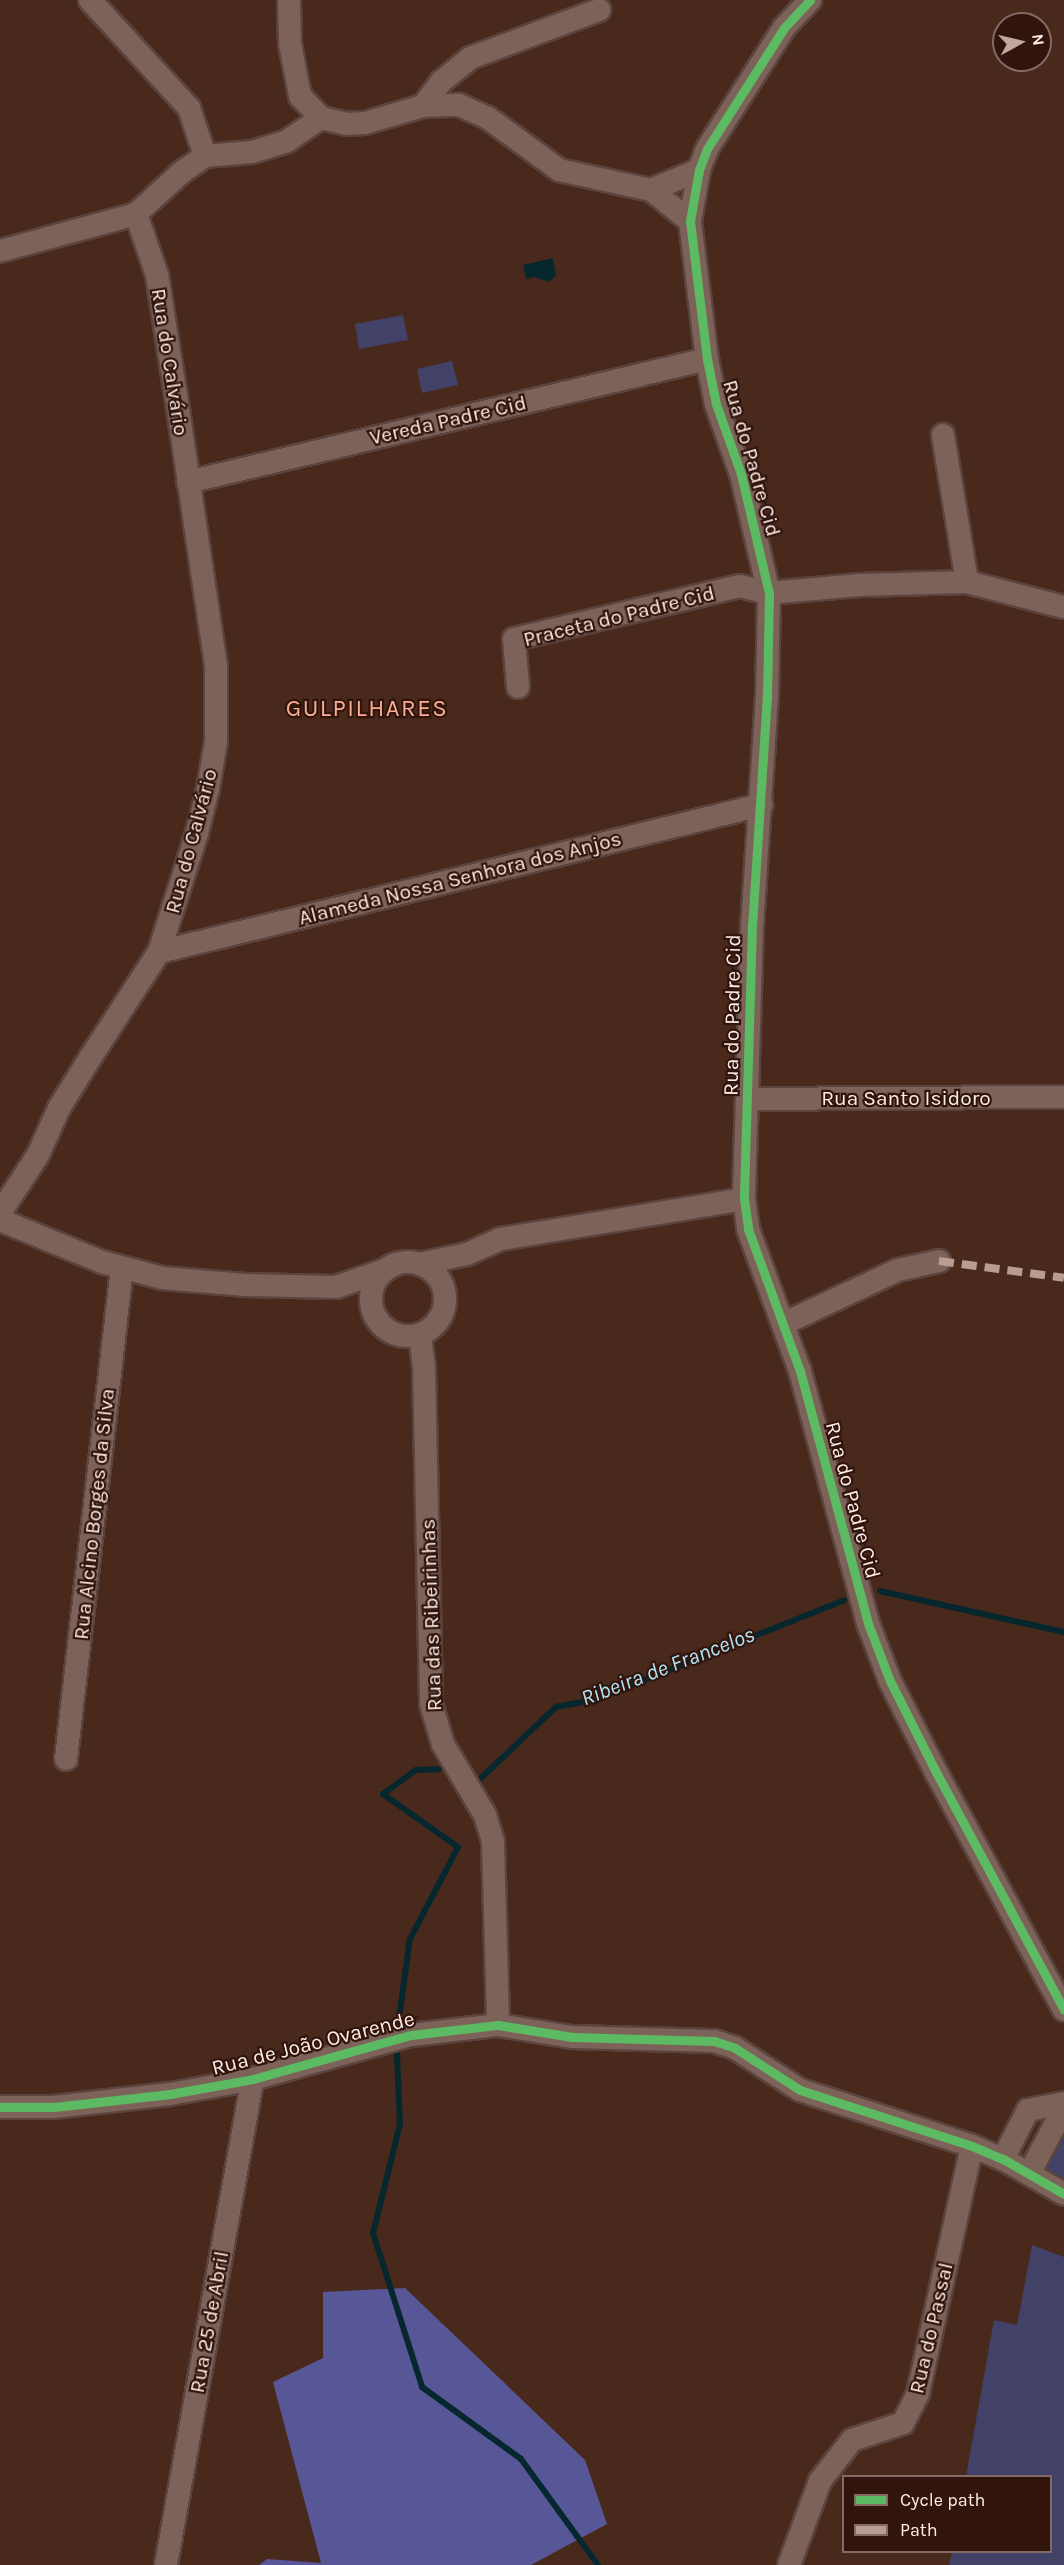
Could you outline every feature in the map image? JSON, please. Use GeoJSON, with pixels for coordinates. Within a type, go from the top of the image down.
{"type":"FeatureCollection","features":[{"type":"Feature","properties":{"kind":"street"},"geometry":{"type":"LineString","coordinates":[[90,0],[189,108],[205,156]]}},
{"type":"Feature","properties":{"kind":"street"},"geometry":{"type":"LineString","coordinates":[[289,0],[290,44],[300,96],[321,118],[347,124],[365,123],[423,106],[459,105],[489,118],[559,170],[651,190],[690,221]]}},
{"type":"Feature","properties":{"kind":"street","name":"Rua do Padre Cid"},"geometry":{"type":"LineString","coordinates":[[810,0],[784,28],[707,150],[699,170],[690,221],[707,359],[716,404],[741,474],[769,593],[762,805],[753,925],[744,1199],[748,1229],[800,1371],[869,1626],[890,1681],[936,1772],[1064,2010]]}},
{"type":"Feature","properties":{"kind":"street"},"geometry":{"type":"LineString","coordinates":[[423,106],[442,81],[470,58],[599,10]]}},
{"type":"Feature","properties":{"kind":"street"},"geometry":{"type":"LineString","coordinates":[[0,251],[136,214],[182,172],[205,156],[252,152],[287,141],[321,118]]}},
{"type":"Feature","properties":{"kind":"street"},"geometry":{"type":"LineString","coordinates":[[651,190],[699,170]]}},
{"type":"Feature","properties":{"kind":"street","name":"Rua do Calvário"},"geometry":{"type":"LineString","coordinates":[[0,1213],[38,1155],[59,1108],[159,952],[197,833],[208,789],[216,741],[216,666],[157,275],[136,214]]}},
{"type":"Feature","properties":{"kind":"street","name":"Vereda Padre Cid"},"geometry":{"type":"LineString","coordinates":[[188,482],[707,359]]}},
{"type":"Feature","properties":{"kind":"street"},"geometry":{"type":"LineString","coordinates":[[943,435],[967,582]]}},
{"type":"Feature","properties":{"kind":"street"},"geometry":{"type":"LineString","coordinates":[[769,593],[860,585],[967,582],[1064,608]]}},
{"type":"Feature","properties":{"kind":"street","name":"Praceta do Padre Cid"},"geometry":{"type":"LineString","coordinates":[[518,687],[514,639],[740,586],[769,593]]}},
{"type":"Feature","properties":{"kind":"street","name":"Alameda Nossa Senhora dos Anjos"},"geometry":{"type":"LineString","coordinates":[[159,952],[762,805]]}},
{"type":"Feature","properties":{"kind":"street","name":"Rua Santo Isidoro"},"geometry":{"type":"LineString","coordinates":[[748,1099],[1064,1098]]}},
{"type":"Feature","properties":{"kind":"street"},"geometry":{"type":"LineString","coordinates":[[0,1220],[122,1269],[162,1278],[246,1285],[336,1287],[407,1262],[419,1264],[467,1254],[500,1239],[744,1199]]}},
{"type":"Feature","properties":{"kind":"street"},"geometry":{"type":"LineString","coordinates":[[336,1287],[372,1311],[386,1330],[408,1337],[420,1335],[438,1321],[445,1299],[467,1254]]}},
{"type":"Feature","properties":{"kind":"street"},"geometry":{"type":"LineString","coordinates":[[783,1324],[898,1270],[939,1261]]}},
{"type":"Feature","properties":{"kind":"street"},"geometry":{"type":"LineString","coordinates":[[419,1264],[437,1277],[445,1299]]}},
{"type":"Feature","properties":{"kind":"street","name":"Rua Alcino Borges da Silva"},"geometry":{"type":"LineString","coordinates":[[66,1759],[122,1269]]}},
{"type":"Feature","properties":{"kind":"street"},"geometry":{"type":"LineString","coordinates":[[372,1311],[372,1288],[385,1269]]}},
{"type":"Feature","properties":{"kind":"street","name":"Rua das Ribeirinhas"},"geometry":{"type":"LineString","coordinates":[[420,1335],[424,1366],[431,1704],[443,1744],[485,1815],[493,1842],[498,2025]]}},
{"type":"Feature","properties":{"kind":"street","name":"Rua de João Ovarende"},"geometry":{"type":"LineString","coordinates":[[0,2107],[54,2107],[158,2095],[253,2079],[411,2035],[498,2025],[572,2037],[714,2041],[735,2048],[800,2090],[972,2146],[1004,2159],[1064,2194]]}},
{"type":"Feature","properties":{"kind":"street","name":"Rua 25 de Abril"},"geometry":{"type":"LineString","coordinates":[[166,2565],[253,2079]]}},
{"type":"Feature","properties":{"kind":"street"},"geometry":{"type":"LineString","coordinates":[[1004,2159],[1028,2110],[1064,2103]]}},
{"type":"Feature","properties":{"kind":"street"},"geometry":{"type":"LineString","coordinates":[[1029,2174],[1064,2108]]}},
{"type":"Feature","properties":{"kind":"street","name":"Rua do Passal"},"geometry":{"type":"LineString","coordinates":[[789,2565],[820,2481],[852,2440],[903,2423],[918,2393],[972,2146]]}},
{"type":"Feature","properties":{"kind":"shaded area"},"geometry":{"type":"Polygon","coordinates":[[[403,315],[408,340],[359,349],[355,324],[403,315]]]}},
{"type":"Feature","properties":{"kind":"shaded area"},"geometry":{"type":"Polygon","coordinates":[[[452,361],[458,385],[422,393],[417,369],[452,361]]]}},
{"type":"Feature","properties":{"kind":"shaded area"},"geometry":{"type":"Polygon","coordinates":[[[1064,2132],[1064,2180],[1045,2170],[1064,2132]]]}},
{"type":"Feature","properties":{"kind":"shaded area"},"geometry":{"type":"Polygon","coordinates":[[[1032,2245],[1064,2257],[1064,2565],[949,2565],[952,2553],[1052,2553],[1052,2475],[966,2475],[994,2320],[1017,2325],[1032,2245]]]}},
{"type":"Feature","properties":{"kind":"shaded area"},"geometry":{"type":"Polygon","coordinates":[[[405,2288],[585,2460],[607,2524],[531,2565],[259,2565],[267,2559],[321,2563],[273,2382],[323,2358],[323,2292],[405,2288]]]}},
{"type":"Feature","properties":{"kind":"water"},"geometry":{"type":"Polygon","coordinates":[[[553,258],[556,275],[550,282],[534,277],[526,279],[523,265],[553,258]]]}},
{"type":"Feature","properties":{"kind":"waterway","name":"Ribeira de Francelos"},"geometry":{"type":"LineString","coordinates":[[880,1591],[1064,1632]]}},
{"type":"Feature","properties":{"kind":"waterway","name":"Ribeira de Francelos"},"geometry":{"type":"LineString","coordinates":[[480,1779],[556,1707],[597,1699],[844,1600]]}},
{"type":"Feature","properties":{"kind":"waterway","name":"Ribeira de Francelos"},"geometry":{"type":"LineString","coordinates":[[398,2024],[410,1939],[458,1847],[383,1794],[416,1770],[439,1769]]}},
{"type":"Feature","properties":{"kind":"waterway","name":"Ribeira de Francelos"},"geometry":{"type":"LineString","coordinates":[[397,2053],[400,2124],[373,2233],[422,2387],[521,2459],[598,2565]]}},
{"type":"Feature","properties":{"kind":"marked path"},"geometry":{"type":"LineString","coordinates":[[939,1261],[1064,1278]]}},
{"type":"Feature","properties":{"kind":"cycle path"},"geometry":{"type":"LineString","coordinates":[[810,0],[784,28],[707,149],[699,170],[690,221],[707,359],[716,404],[741,474],[769,593],[767,695],[752,925],[744,1199],[748,1229],[800,1371],[869,1626],[890,1681],[936,1772],[1064,2010]]}},
{"type":"Feature","properties":{"kind":"cycle path"},"geometry":{"type":"LineString","coordinates":[[0,2107],[54,2107],[170,2094],[253,2079],[411,2035],[498,2025],[572,2037],[714,2041],[735,2048],[800,2090],[972,2146],[1003,2159],[1064,2194]]}},
{"type":"Feature","properties":{"kind":"district","name":"GULPILHARES"},"geometry":{"type":"Point","coordinates":[367,709]}}]}
